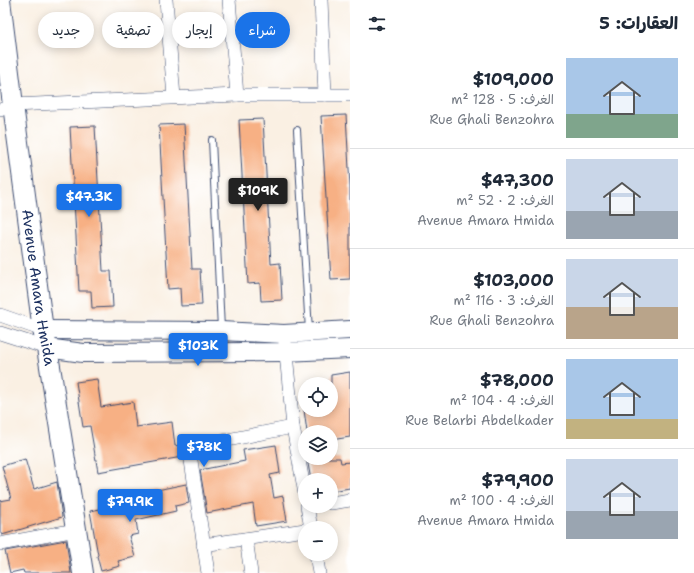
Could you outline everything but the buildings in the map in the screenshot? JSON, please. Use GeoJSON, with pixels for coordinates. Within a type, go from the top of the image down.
{"type":"FeatureCollection","features":[{"type":"Feature","properties":{"kind":"main road","name":"Avenue Amara Hmida"},"geometry":{"type":"LineString","coordinates":[[0,0],[6,108],[83,573]]}},
{"type":"Feature","properties":{"kind":"main road"},"geometry":{"type":"LineString","coordinates":[[45,339],[83,353],[285,343],[310,333],[350,330]]}},
{"type":"Feature","properties":{"kind":"main road"},"geometry":{"type":"LineString","coordinates":[[45,339],[221,331],[285,343],[350,349]]}},
{"type":"Feature","properties":{"kind":"street"},"geometry":{"type":"LineString","coordinates":[[166,0],[174,97]]}},
{"type":"Feature","properties":{"kind":"street"},"geometry":{"type":"LineString","coordinates":[[229,0],[236,94]]}},
{"type":"Feature","properties":{"kind":"street"},"geometry":{"type":"LineString","coordinates":[[321,0],[325,95]]}},
{"type":"Feature","properties":{"kind":"street"},"geometry":{"type":"LineString","coordinates":[[6,108],[236,94],[350,95]]}},
{"type":"Feature","properties":{"kind":"street"},"geometry":{"type":"LineString","coordinates":[[0,314],[45,339]]}},
{"type":"Feature","properties":{"kind":"street"},"geometry":{"type":"LineString","coordinates":[[0,333],[45,339]]}},
{"type":"Feature","properties":{"kind":"street"},"geometry":{"type":"LineString","coordinates":[[285,343],[293,427],[301,473]]}},
{"type":"Feature","properties":{"kind":"street"},"geometry":{"type":"LineString","coordinates":[[208,573],[190,454],[192,448],[293,427]]}},
{"type":"Feature","properties":{"kind":"street"},"geometry":{"type":"LineString","coordinates":[[338,502],[350,500]]}},
{"type":"Feature","properties":{"kind":"street"},"geometry":{"type":"LineString","coordinates":[[0,544],[76,530]]}},
{"type":"Feature","properties":{"kind":"street"},"geometry":{"type":"LineString","coordinates":[[203,545],[298,531]]}},
{"type":"Feature","properties":{"kind":"street"},"geometry":{"type":"LineString","coordinates":[[246,539],[252,573]]}},
{"type":"Feature","properties":{"kind":"street"},"geometry":{"type":"LineString","coordinates":[[317,561],[320,573]]}},
{"type":"Feature","properties":{"kind":"lane"},"geometry":{"type":"LineString","coordinates":[[298,130],[310,333]]}},
{"type":"Feature","properties":{"kind":"lane"},"geometry":{"type":"LineString","coordinates":[[212,140],[221,331]]}}]}
